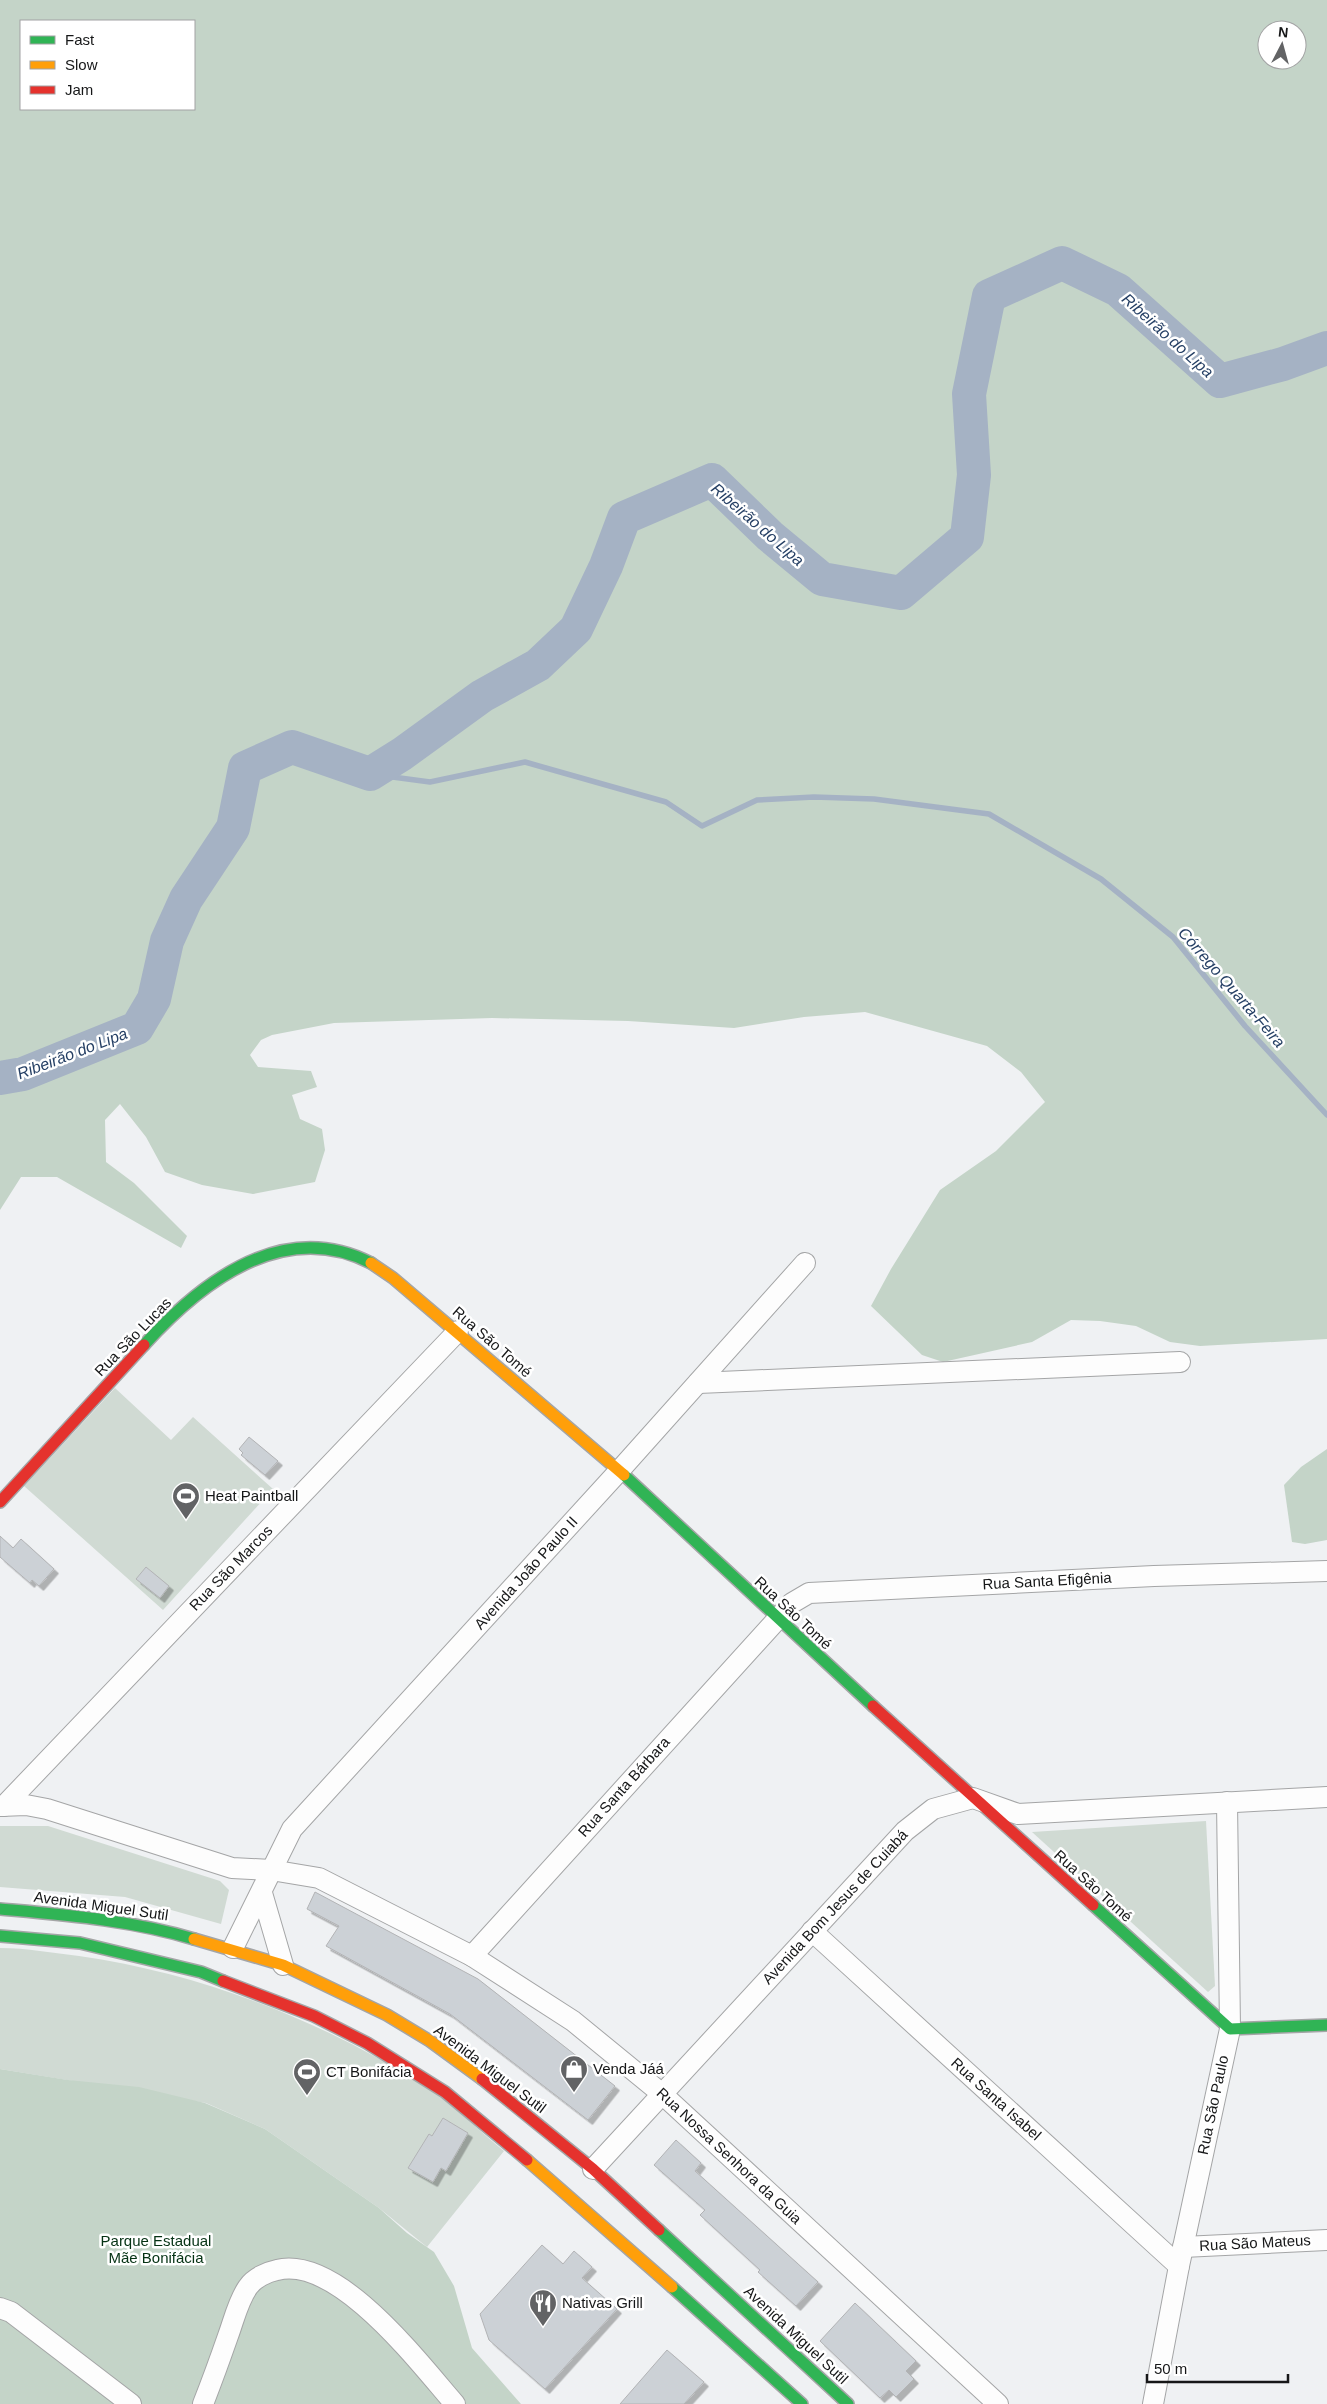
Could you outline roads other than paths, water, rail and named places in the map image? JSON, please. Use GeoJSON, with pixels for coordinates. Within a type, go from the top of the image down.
{"type":"FeatureCollection","features":[{"type":"Feature","properties":{"kind":"main road","name":"Rua São Tomé"},"geometry":{"type":"LineString","coordinates":[[320,1248],[347,1251],[374,1263],[458,1331],[619,1471],[777,1619],[973,1798],[1230,2029]]}},
{"type":"Feature","properties":{"kind":"main road","name":"Rua São Lucas"},"geometry":{"type":"LineString","coordinates":[[0,1502],[167,1320],[205,1286],[241,1263],[278,1251],[320,1248]]}},
{"type":"Feature","properties":{"kind":"main road","name":"Avenida Miguel Sutil"},"geometry":{"type":"LineString","coordinates":[[0,1909],[103,1918],[162,1929],[233,1948],[283,1965],[387,2015],[430,2040],[470,2069],[593,2169],[848,2404]]}},
{"type":"Feature","properties":{"kind":"main road"},"geometry":{"type":"LineString","coordinates":[[0,1936],[80,1943],[201,1972],[254,1991],[314,2016],[367,2043],[445,2092],[566,2193],[802,2404]]}},
{"type":"Feature","properties":{"kind":"main road"},"geometry":{"type":"LineString","coordinates":[[1230,2029],[1327,2025]]}},
{"type":"Feature","properties":{"kind":"street","name":"Avenida João Paulo II"},"geometry":{"type":"LineString","coordinates":[[233,1948],[262,1893],[271,1870],[292,1829],[698,1384],[805,1263]]}},
{"type":"Feature","properties":{"kind":"street","name":"Rua São Marcos"},"geometry":{"type":"LineString","coordinates":[[2,1806],[458,1331]]}},
{"type":"Feature","properties":{"kind":"street"},"geometry":{"type":"LineString","coordinates":[[698,1384],[1180,1362]]}},
{"type":"Feature","properties":{"kind":"street","name":"Rua Santa Efigênia"},"geometry":{"type":"LineString","coordinates":[[777,1619],[792,1603],[809,1593],[1154,1576],[1327,1571]]}},
{"type":"Feature","properties":{"kind":"street","name":"Rua Santa Bárbara"},"geometry":{"type":"LineString","coordinates":[[472,1956],[777,1619]]}},
{"type":"Feature","properties":{"kind":"street"},"geometry":{"type":"LineString","coordinates":[[973,1798],[1018,1814],[1327,1797]]}},
{"type":"Feature","properties":{"kind":"street","name":"Avenida Bom Jesus de Cuiabá"},"geometry":{"type":"LineString","coordinates":[[593,2169],[661,2093],[905,1831],[933,1809],[973,1798]]}},
{"type":"Feature","properties":{"kind":"street","name":"Rua São Paulo"},"geometry":{"type":"LineString","coordinates":[[1153,2404],[1179,2266],[1230,2029],[1227,1802]]}},
{"type":"Feature","properties":{"kind":"street","name":"Rua Nossa Senhora da Guia"},"geometry":{"type":"LineString","coordinates":[[2,1806],[26,1805],[47,1809],[232,1868],[296,1873],[329,1882],[472,1956],[573,2021],[661,2093],[998,2404]]}},
{"type":"Feature","properties":{"kind":"street"},"geometry":{"type":"LineString","coordinates":[[262,1893],[283,1965]]}},
{"type":"Feature","properties":{"kind":"street","name":"Rua Santa Isabel"},"geometry":{"type":"LineString","coordinates":[[812,1931],[1179,2266]]}},
{"type":"Feature","properties":{"kind":"street","name":"Rua São Mateus"},"geometry":{"type":"LineString","coordinates":[[1183,2247],[1327,2240]]}},
{"type":"Feature","properties":{"kind":"street"},"geometry":{"type":"LineString","coordinates":[[203,2404],[238,2306],[248,2286],[267,2272],[286,2268],[309,2271],[351,2294],[375,2314],[455,2404]]}},
{"type":"Feature","properties":{"kind":"street"},"geometry":{"type":"LineString","coordinates":[[0,2308],[11,2312],[130,2404]]}},
{"type":"Feature","properties":{"kind":"waterway","name":"Ribeirão do Lipa"},"geometry":{"type":"LineString","coordinates":[[0,1078],[23,1074],[137,1028],[154,999],[167,941],[186,899],[233,828],[245,768],[292,747],[370,774],[402,754],[482,696],[538,665],[576,629],[606,566],[624,518],[712,480],[770,536],[822,579],[901,593],[967,537],[974,475],[969,394],[989,296],[1062,263],[1118,290],[1220,381],[1283,364],[1327,348]]}},
{"type":"Feature","properties":{"kind":"waterway","name":"Córrego Quarta-Feira"},"geometry":{"type":"LineString","coordinates":[[370,774],[430,782],[525,762],[666,802],[702,826],[757,800],[814,797],[874,799],[989,814],[1101,879],[1173,937],[1245,1026],[1327,1115]]}},
{"type":"Feature","properties":{"kind":"place","name":"Heat Paintball"},"geometry":{"type":"Point","coordinates":[186,1520]}},
{"type":"Feature","properties":{"kind":"place","name":"Venda Jáá"},"geometry":{"type":"Point","coordinates":[574,2093]}},
{"type":"Feature","properties":{"kind":"place","name":"CT Bonifácia"},"geometry":{"type":"Point","coordinates":[307,2096]}},
{"type":"Feature","properties":{"kind":"place","name":"Nativas Grill"},"geometry":{"type":"Point","coordinates":[543,2327]}},
{"type":"Feature","properties":{"kind":"park label","name":"Parque Estadual Mãe Bonifácia"},"geometry":{"type":"Point","coordinates":[156,2250]}}]}
